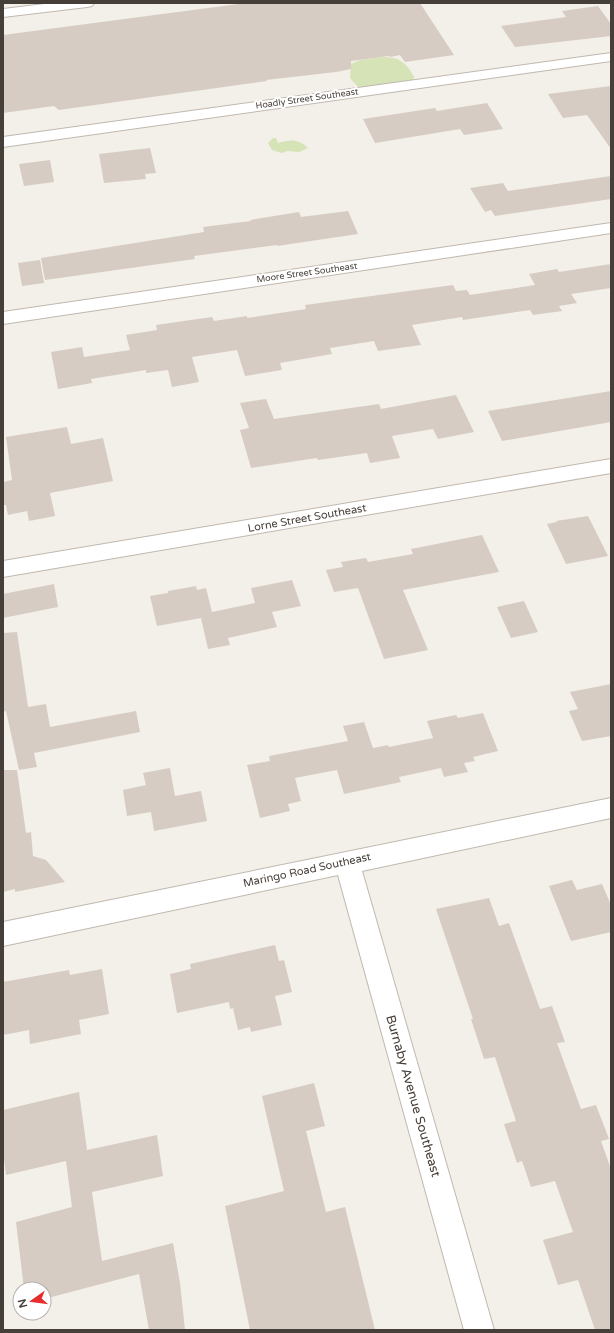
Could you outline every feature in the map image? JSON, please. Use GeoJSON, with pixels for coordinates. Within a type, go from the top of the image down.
{"type":"FeatureCollection","features":[{"type":"Feature","properties":{"kind":"street"},"geometry":{"type":"LineString","coordinates":[[3,13],[87,3]]}},
{"type":"Feature","properties":{"kind":"street","name":"Hoadly Street Southeast"},"geometry":{"type":"LineString","coordinates":[[3,142],[611,57]]}},
{"type":"Feature","properties":{"kind":"street","name":"Moore Street Southeast"},"geometry":{"type":"LineString","coordinates":[[3,318],[611,228]]}},
{"type":"Feature","properties":{"kind":"street","name":"Lorne Street Southeast"},"geometry":{"type":"LineString","coordinates":[[3,569],[611,466]]}},
{"type":"Feature","properties":{"kind":"street","name":"Maringo Road Southeast"},"geometry":{"type":"LineString","coordinates":[[3,934],[611,808]]}},
{"type":"Feature","properties":{"kind":"street","name":"Burnaby Avenue Southeast"},"geometry":{"type":"LineString","coordinates":[[346,862],[479,1330]]}},
{"type":"Feature","properties":{"kind":"green space"},"geometry":{"type":"Polygon","coordinates":[[[382,57],[397,59],[405,64],[414,77],[411,86],[379,92],[358,87],[350,78],[351,64],[360,60],[382,57]]]}},
{"type":"Feature","properties":{"kind":"green space"},"geometry":{"type":"Polygon","coordinates":[[[273,138],[276,138],[278,143],[290,140],[298,141],[308,148],[299,152],[287,151],[282,153],[272,150],[268,143],[273,138]]]}},
{"type":"Feature","properties":{"kind":"building"},"geometry":{"type":"Polygon","coordinates":[[[246,3],[420,3],[454,55],[405,62],[400,55],[389,56],[351,61],[351,69],[336,72],[266,80],[267,81],[59,110],[54,106],[3,113],[3,35],[246,3]]]}},
{"type":"Feature","properties":{"kind":"building"},"geometry":{"type":"Polygon","coordinates":[[[598,6],[611,24],[611,36],[515,47],[501,26],[566,17],[562,11],[598,6]]]}},
{"type":"Feature","properties":{"kind":"building"},"geometry":{"type":"Polygon","coordinates":[[[611,86],[611,149],[587,115],[563,118],[548,94],[611,86]]]}},
{"type":"Feature","properties":{"kind":"building"},"geometry":{"type":"Polygon","coordinates":[[[487,103],[503,129],[464,135],[460,129],[375,143],[363,119],[435,108],[437,111],[487,103]]]}},
{"type":"Feature","properties":{"kind":"building"},"geometry":{"type":"Polygon","coordinates":[[[150,148],[156,173],[145,174],[146,179],[104,183],[99,154],[150,148]]]}},
{"type":"Feature","properties":{"kind":"building"},"geometry":{"type":"Polygon","coordinates":[[[50,160],[54,182],[24,186],[19,164],[50,160]]]}},
{"type":"Feature","properties":{"kind":"building"},"geometry":{"type":"Polygon","coordinates":[[[611,176],[611,199],[495,216],[491,210],[485,212],[470,188],[503,183],[508,191],[611,176]]]}},
{"type":"Feature","properties":{"kind":"building"},"geometry":{"type":"Polygon","coordinates":[[[348,211],[358,234],[194,256],[195,259],[45,280],[41,258],[204,232],[203,227],[251,221],[250,220],[299,212],[301,217],[348,211]]]}},
{"type":"Feature","properties":{"kind":"building"},"geometry":{"type":"Polygon","coordinates":[[[40,260],[44,283],[22,286],[18,263],[40,260]]]}},
{"type":"Feature","properties":{"kind":"building"},"geometry":{"type":"Polygon","coordinates":[[[611,264],[611,288],[571,294],[577,303],[559,306],[562,311],[533,315],[530,310],[463,320],[462,317],[412,325],[421,345],[378,351],[374,341],[330,348],[332,354],[280,363],[282,370],[245,376],[237,350],[192,357],[199,382],[172,387],[168,370],[146,373],[146,370],[91,379],[92,383],[58,389],[51,352],[82,347],[84,357],[130,350],[126,335],[157,330],[156,325],[212,317],[214,321],[247,316],[247,318],[306,309],[305,305],[453,285],[456,291],[467,290],[470,295],[535,285],[529,274],[557,269],[559,272],[611,264]]]}},
{"type":"Feature","properties":{"kind":"building"},"geometry":{"type":"Polygon","coordinates":[[[611,391],[611,422],[502,441],[488,411],[611,391]]]}},
{"type":"Feature","properties":{"kind":"building"},"geometry":{"type":"Polygon","coordinates":[[[456,395],[474,432],[438,439],[433,429],[392,436],[400,458],[370,463],[367,453],[318,460],[317,458],[251,468],[240,430],[249,428],[240,403],[266,399],[274,419],[379,404],[381,409],[456,395]]]}},
{"type":"Feature","properties":{"kind":"building"},"geometry":{"type":"Polygon","coordinates":[[[67,427],[71,444],[103,438],[113,481],[50,493],[55,516],[29,521],[27,511],[8,515],[6,505],[3,505],[3,482],[12,480],[6,437],[67,427]]]}},
{"type":"Feature","properties":{"kind":"building"},"geometry":{"type":"Polygon","coordinates":[[[588,516],[608,556],[566,564],[547,524],[557,522],[556,521],[588,516]]]}},
{"type":"Feature","properties":{"kind":"building"},"geometry":{"type":"Polygon","coordinates":[[[482,535],[499,572],[403,590],[428,650],[384,659],[358,588],[334,592],[326,570],[343,567],[341,562],[366,558],[368,562],[413,554],[411,549],[482,535]]]}},
{"type":"Feature","properties":{"kind":"building"},"geometry":{"type":"Polygon","coordinates":[[[292,580],[301,606],[272,612],[277,627],[228,638],[230,645],[208,649],[201,618],[157,626],[150,596],[196,586],[197,590],[206,588],[212,612],[255,603],[251,588],[292,580]]]}},
{"type":"Feature","properties":{"kind":"building"},"geometry":{"type":"Polygon","coordinates":[[[54,584],[58,607],[3,618],[3,594],[54,584]]]}},
{"type":"Feature","properties":{"kind":"building"},"geometry":{"type":"Polygon","coordinates":[[[524,601],[538,632],[511,638],[497,607],[524,601]]]}},
{"type":"Feature","properties":{"kind":"building"},"geometry":{"type":"Polygon","coordinates":[[[17,632],[28,707],[46,704],[50,727],[136,711],[140,732],[34,753],[37,767],[19,770],[6,711],[3,712],[3,633],[17,632]]]}},
{"type":"Feature","properties":{"kind":"building"},"geometry":{"type":"Polygon","coordinates":[[[611,684],[611,736],[582,741],[569,711],[578,709],[570,692],[611,684]]]}},
{"type":"Feature","properties":{"kind":"building"},"geometry":{"type":"Polygon","coordinates":[[[483,713],[498,751],[473,757],[475,761],[464,763],[468,772],[444,777],[441,768],[399,777],[401,782],[344,794],[337,770],[295,778],[301,801],[288,804],[290,811],[260,818],[247,765],[270,761],[269,756],[348,741],[343,726],[364,722],[373,748],[388,745],[389,747],[433,738],[427,721],[456,715],[458,718],[483,713]]]}},
{"type":"Feature","properties":{"kind":"building"},"geometry":{"type":"Polygon","coordinates":[[[170,768],[175,796],[201,791],[207,821],[154,831],[151,812],[127,816],[123,790],[146,785],[143,773],[170,768]]]}},
{"type":"Feature","properties":{"kind":"building"},"geometry":{"type":"Polygon","coordinates":[[[3,770],[17,770],[26,833],[31,832],[33,856],[46,860],[65,882],[15,892],[15,889],[3,892],[3,770]]]}},
{"type":"Feature","properties":{"kind":"building"},"geometry":{"type":"Polygon","coordinates":[[[572,880],[577,890],[602,884],[611,905],[611,932],[571,941],[549,886],[572,880]]]}},
{"type":"Feature","properties":{"kind":"building"},"geometry":{"type":"Polygon","coordinates":[[[489,898],[499,926],[509,923],[540,1009],[552,1006],[565,1042],[557,1043],[581,1109],[596,1105],[609,1139],[601,1141],[611,1169],[611,1330],[595,1330],[578,1280],[558,1285],[543,1240],[573,1232],[555,1181],[531,1187],[522,1161],[517,1163],[504,1124],[516,1121],[495,1057],[484,1059],[471,1019],[473,1019],[436,909],[489,898]]]}},
{"type":"Feature","properties":{"kind":"building"},"geometry":{"type":"Polygon","coordinates":[[[275,945],[279,961],[284,960],[292,992],[275,996],[282,1025],[251,1032],[250,1027],[238,1030],[233,1008],[230,1009],[229,1002],[177,1013],[170,974],[191,969],[190,964],[275,945]]]}},
{"type":"Feature","properties":{"kind":"building"},"geometry":{"type":"Polygon","coordinates":[[[102,969],[109,1014],[79,1020],[81,1034],[30,1044],[29,1030],[3,1035],[3,982],[69,970],[70,975],[102,969]]]}},
{"type":"Feature","properties":{"kind":"building"},"geometry":{"type":"Polygon","coordinates":[[[314,1083],[325,1126],[306,1131],[326,1212],[345,1207],[375,1330],[250,1330],[225,1206],[284,1191],[262,1096],[314,1083]]]}},
{"type":"Feature","properties":{"kind":"building"},"geometry":{"type":"Polygon","coordinates":[[[79,1092],[87,1150],[157,1135],[163,1176],[92,1192],[102,1261],[173,1243],[180,1283],[185,1330],[149,1330],[139,1274],[52,1297],[52,1281],[23,1281],[16,1222],[72,1207],[66,1161],[6,1175],[3,1150],[3,1110],[79,1092]]]}}]}
